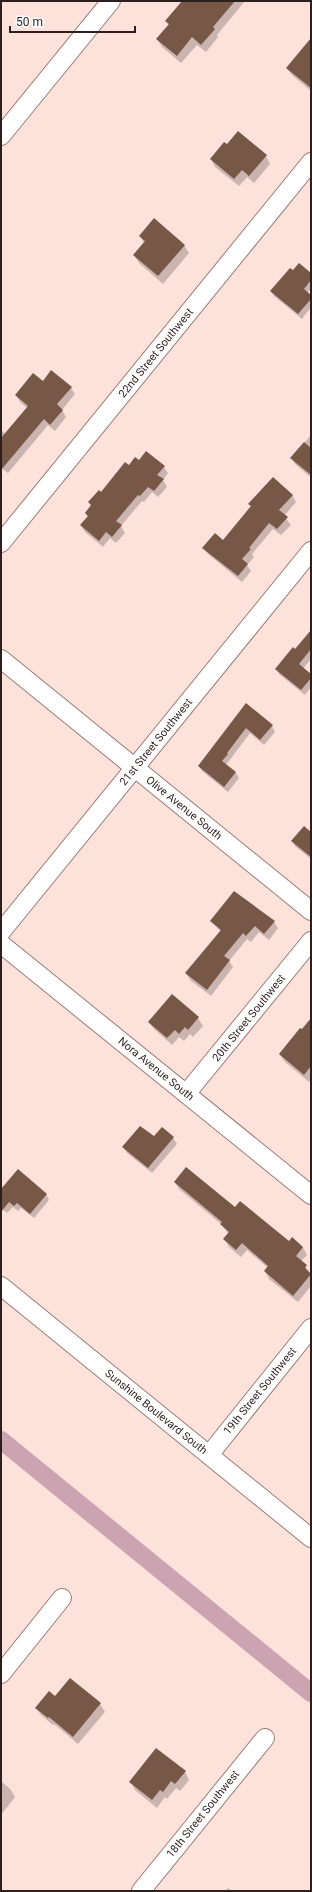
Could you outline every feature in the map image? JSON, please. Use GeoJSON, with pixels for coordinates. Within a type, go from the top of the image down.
{"type":"FeatureCollection","features":[{"type":"Feature","properties":{"kind":"street"},"geometry":{"type":"LineString","coordinates":[[1,136],[111,1]]}},
{"type":"Feature","properties":{"kind":"street","name":"22nd Street Southwest"},"geometry":{"type":"LineString","coordinates":[[1,543],[311,162]]}},
{"type":"Feature","properties":{"kind":"street","name":"21st Street Southwest"},"geometry":{"type":"LineString","coordinates":[[1,932],[311,551]]}},
{"type":"Feature","properties":{"kind":"street","name":"Olive Avenue South"},"geometry":{"type":"LineString","coordinates":[[1,659],[311,911]]}},
{"type":"Feature","properties":{"kind":"street","name":"20th Street Southwest"},"geometry":{"type":"LineString","coordinates":[[186,1094],[311,941]]}},
{"type":"Feature","properties":{"kind":"street","name":"Nora Avenue South"},"geometry":{"type":"LineString","coordinates":[[1,944],[311,1195]]}},
{"type":"Feature","properties":{"kind":"street","name":"Sunshine Boulevard South"},"geometry":{"type":"LineString","coordinates":[[1,1286],[311,1538]]}},
{"type":"Feature","properties":{"kind":"street","name":"19th Street Southwest"},"geometry":{"type":"LineString","coordinates":[[208,1455],[311,1328]]}},
{"type":"Feature","properties":{"kind":"street"},"geometry":{"type":"LineString","coordinates":[[1,1674],[62,1598]]}},
{"type":"Feature","properties":{"kind":"street","name":"18th Street Southwest"},"geometry":{"type":"LineString","coordinates":[[141,1891],[265,1738]]}},
{"type":"Feature","properties":{"kind":"building"},"geometry":{"type":"Polygon","coordinates":[[[182,1],[235,1],[213,27],[215,29],[201,45],[192,37],[177,56],[156,39],[169,24],[165,21],[182,1]]]}},
{"type":"Feature","properties":{"kind":"building"},"geometry":{"type":"Polygon","coordinates":[[[311,38],[311,88],[286,68],[311,38]]]}},
{"type":"Feature","properties":{"kind":"building"},"geometry":{"type":"Polygon","coordinates":[[[238,131],[267,155],[249,176],[242,170],[234,179],[210,159],[224,142],[227,144],[238,131]]]}},
{"type":"Feature","properties":{"kind":"building"},"geometry":{"type":"Polygon","coordinates":[[[154,218],[185,245],[158,276],[133,255],[145,241],[139,236],[154,218]]]}},
{"type":"Feature","properties":{"kind":"building"},"geometry":{"type":"Polygon","coordinates":[[[299,263],[311,273],[311,280],[304,289],[311,295],[311,299],[298,314],[270,291],[290,268],[293,270],[299,263]]]}},
{"type":"Feature","properties":{"kind":"building"},"geometry":{"type":"Polygon","coordinates":[[[51,370],[72,387],[57,404],[63,410],[50,425],[44,419],[1,470],[1,438],[28,406],[15,395],[33,373],[43,381],[51,370]]]}},
{"type":"Feature","properties":{"kind":"building"},"geometry":{"type":"Polygon","coordinates":[[[304,442],[311,448],[311,475],[290,458],[304,442]]]}},
{"type":"Feature","properties":{"kind":"building"},"geometry":{"type":"Polygon","coordinates":[[[146,451],[165,466],[157,475],[164,479],[154,491],[148,487],[140,496],[138,495],[116,521],[122,525],[112,537],[106,532],[99,541],[80,525],[88,516],[85,513],[91,505],[88,502],[99,490],[101,492],[125,462],[129,465],[135,457],[139,460],[146,451]]]}},
{"type":"Feature","properties":{"kind":"building"},"geometry":{"type":"Polygon","coordinates":[[[273,477],[293,495],[279,510],[288,517],[277,529],[269,523],[249,548],[251,549],[242,559],[248,564],[238,576],[202,548],[215,533],[223,540],[251,506],[248,504],[273,477]]]}},
{"type":"Feature","properties":{"kind":"building"},"geometry":{"type":"Polygon","coordinates":[[[311,630],[311,649],[299,664],[311,674],[311,678],[301,690],[275,669],[293,647],[295,649],[311,630]]]}},
{"type":"Feature","properties":{"kind":"building"},"geometry":{"type":"Polygon","coordinates":[[[246,703],[273,725],[260,740],[246,728],[222,761],[236,772],[224,787],[198,766],[246,703]]]}},
{"type":"Feature","properties":{"kind":"building"},"geometry":{"type":"Polygon","coordinates":[[[304,826],[311,832],[311,857],[291,841],[304,826]]]}},
{"type":"Feature","properties":{"kind":"building"},"geometry":{"type":"Polygon","coordinates":[[[234,891],[275,921],[264,934],[255,926],[246,936],[243,933],[224,956],[230,960],[207,990],[185,973],[221,930],[210,921],[234,891]]]}},
{"type":"Feature","properties":{"kind":"building"},"geometry":{"type":"Polygon","coordinates":[[[172,994],[199,1017],[188,1030],[185,1027],[179,1034],[175,1030],[167,1038],[148,1022],[172,994]]]}},
{"type":"Feature","properties":{"kind":"building"},"geometry":{"type":"Polygon","coordinates":[[[311,1018],[311,1066],[304,1075],[279,1054],[300,1028],[302,1029],[311,1018]]]}},
{"type":"Feature","properties":{"kind":"building"},"geometry":{"type":"Polygon","coordinates":[[[140,1126],[154,1136],[162,1127],[174,1137],[148,1168],[122,1147],[140,1126]]]}},
{"type":"Feature","properties":{"kind":"building"},"geometry":{"type":"Polygon","coordinates":[[[186,1167],[235,1207],[240,1201],[289,1241],[292,1237],[303,1247],[296,1256],[307,1265],[305,1268],[311,1274],[293,1296],[264,1271],[268,1266],[242,1243],[236,1250],[223,1239],[229,1232],[220,1224],[222,1222],[174,1182],[186,1167]]]}},
{"type":"Feature","properties":{"kind":"building"},"geometry":{"type":"Polygon","coordinates":[[[18,1169],[47,1194],[30,1214],[17,1203],[14,1206],[9,1202],[1,1212],[1,1189],[18,1169]]]}},
{"type":"Feature","properties":{"kind":"building"},"geometry":{"type":"Polygon","coordinates":[[[70,1678],[101,1703],[73,1737],[49,1717],[48,1718],[35,1708],[49,1691],[55,1696],[70,1678]]]}},
{"type":"Feature","properties":{"kind":"building"},"geometry":{"type":"Polygon","coordinates":[[[156,1748],[186,1771],[175,1784],[171,1781],[163,1792],[160,1790],[152,1800],[129,1782],[156,1748]]]}},
{"type":"Feature","properties":{"kind":"waterway"},"geometry":{"type":"LineString","coordinates":[[1,1440],[311,1693]]}}]}
